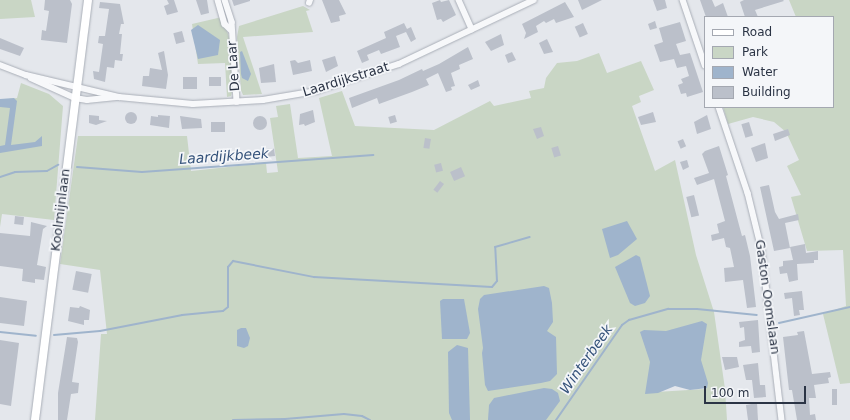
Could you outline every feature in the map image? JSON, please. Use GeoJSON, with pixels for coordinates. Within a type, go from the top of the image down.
{"type":"FeatureCollection","features":[{"type":"Feature","properties":{"kind":"main road","name":"Koolmijnlaan"},"geometry":{"type":"LineString","coordinates":[[35,420],[88,0]]}},
{"type":"Feature","properties":{"kind":"street","name":"De Laar"},"geometry":{"type":"LineString","coordinates":[[218,0],[225,24],[231,30]]}},
{"type":"Feature","properties":{"kind":"street","name":"De Laar"},"geometry":{"type":"LineString","coordinates":[[225,0],[232,22],[231,30],[237,102]]}},
{"type":"Feature","properties":{"kind":"street"},"geometry":{"type":"LineString","coordinates":[[459,0],[472,29]]}},
{"type":"Feature","properties":{"kind":"street","name":"Laardijkstraat"},"geometry":{"type":"LineString","coordinates":[[26,75],[119,97],[193,104],[237,102],[289,96],[344,83],[399,64],[534,0]]}},
{"type":"Feature","properties":{"kind":"street"},"geometry":{"type":"LineString","coordinates":[[683,0],[704,62]]}},
{"type":"Feature","properties":{"kind":"street"},"geometry":{"type":"LineString","coordinates":[[0,65],[26,75],[75,98]]}},
{"type":"Feature","properties":{"kind":"street","name":"Laardijkstraat"},"geometry":{"type":"LineString","coordinates":[[75,98],[87,100],[119,97]]}},
{"type":"Feature","properties":{"kind":"street","name":"Gaston Oomslaan"},"geometry":{"type":"LineString","coordinates":[[719,108],[748,193],[762,250],[782,420]]}},
{"type":"Feature","properties":{"kind":"green space"},"geometry":{"type":"Polygon","coordinates":[[[0,0],[31,0],[35,17],[0,19],[0,0]]]}},
{"type":"Feature","properties":{"kind":"green space"},"geometry":{"type":"Polygon","coordinates":[[[789,0],[850,0],[850,383],[840,384],[823,314],[846,306],[843,250],[807,251],[791,197],[801,195],[787,166],[799,160],[786,132],[774,122],[753,117],[728,124],[723,108],[834,108],[834,16],[796,16],[789,0]]]}},
{"type":"Feature","properties":{"kind":"green space"},"geometry":{"type":"Polygon","coordinates":[[[303,6],[310,10],[306,11],[313,32],[243,37],[262,94],[243,95],[241,90],[237,37],[239,26],[303,6]]]}},
{"type":"Feature","properties":{"kind":"green space"},"geometry":{"type":"Polygon","coordinates":[[[222,17],[230,40],[233,88],[231,96],[227,97],[225,63],[198,64],[192,24],[222,17]]]}},
{"type":"Feature","properties":{"kind":"green space"},"geometry":{"type":"Polygon","coordinates":[[[599,53],[607,73],[641,61],[654,90],[639,96],[641,102],[632,106],[655,171],[675,160],[696,255],[714,312],[725,389],[727,420],[95,420],[101,334],[107,334],[100,270],[60,264],[78,136],[187,136],[191,171],[266,163],[267,173],[278,172],[270,118],[278,117],[276,106],[290,104],[298,158],[332,156],[319,98],[342,91],[355,126],[434,130],[490,101],[494,106],[531,98],[529,91],[544,88],[546,78],[557,63],[577,61],[599,53]],[[650,358],[656,392],[705,389],[704,383],[650,358]]]}},
{"type":"Feature","properties":{"kind":"green space"},"geometry":{"type":"Polygon","coordinates":[[[21,83],[49,94],[63,106],[54,220],[2,214],[0,227],[0,100],[17,98],[21,83]]]}},
{"type":"Feature","properties":{"kind":"water"},"geometry":{"type":"Polygon","coordinates":[[[198,25],[220,40],[218,55],[198,59],[191,30],[198,25]]]}},
{"type":"Feature","properties":{"kind":"water"},"geometry":{"type":"Polygon","coordinates":[[[242,51],[251,74],[248,81],[242,78],[241,74],[240,52],[242,51]]]}},
{"type":"Feature","properties":{"kind":"water"},"geometry":{"type":"Polygon","coordinates":[[[14,98],[17,101],[11,145],[35,142],[42,136],[42,146],[0,153],[0,146],[5,145],[10,108],[0,107],[0,99],[14,98]]]}},
{"type":"Feature","properties":{"kind":"water"},"geometry":{"type":"Polygon","coordinates":[[[627,221],[637,239],[618,255],[610,258],[602,229],[627,221]]]}},
{"type":"Feature","properties":{"kind":"water"},"geometry":{"type":"Polygon","coordinates":[[[636,255],[640,257],[650,296],[645,303],[635,306],[630,303],[615,267],[636,255]]]}},
{"type":"Feature","properties":{"kind":"water"},"geometry":{"type":"Polygon","coordinates":[[[544,286],[549,288],[552,303],[553,322],[547,331],[556,337],[557,374],[550,381],[488,391],[485,385],[482,353],[483,348],[478,309],[480,299],[484,295],[544,286]]]}},
{"type":"Feature","properties":{"kind":"water"},"geometry":{"type":"Polygon","coordinates":[[[443,299],[464,299],[470,333],[467,339],[442,339],[440,301],[443,299]]]}},
{"type":"Feature","properties":{"kind":"water"},"geometry":{"type":"Polygon","coordinates":[[[702,321],[707,324],[701,360],[708,383],[707,388],[690,390],[675,386],[658,393],[645,394],[650,362],[640,332],[644,330],[666,331],[702,321]]]}},
{"type":"Feature","properties":{"kind":"water"},"geometry":{"type":"Polygon","coordinates":[[[246,328],[250,338],[248,346],[244,348],[237,346],[237,330],[246,328]]]}},
{"type":"Feature","properties":{"kind":"water"},"geometry":{"type":"Polygon","coordinates":[[[457,345],[468,348],[470,420],[452,420],[449,413],[448,352],[457,345]]]}},
{"type":"Feature","properties":{"kind":"water"},"geometry":{"type":"Polygon","coordinates":[[[544,388],[552,389],[558,393],[560,401],[546,420],[488,420],[489,405],[494,398],[544,388]]]}},
{"type":"Feature","properties":{"kind":"building"},"geometry":{"type":"Polygon","coordinates":[[[45,0],[70,0],[72,4],[67,43],[41,40],[42,30],[46,31],[49,11],[44,10],[45,0]]]}},
{"type":"Feature","properties":{"kind":"building"},"geometry":{"type":"Polygon","coordinates":[[[167,0],[174,0],[178,12],[167,15],[164,6],[169,4],[167,0]]]}},
{"type":"Feature","properties":{"kind":"building"},"geometry":{"type":"Polygon","coordinates":[[[196,0],[207,0],[209,13],[201,15],[196,0]]]}},
{"type":"Feature","properties":{"kind":"building"},"geometry":{"type":"Polygon","coordinates":[[[232,0],[250,0],[250,1],[234,6],[232,0]]]}},
{"type":"Feature","properties":{"kind":"building"},"geometry":{"type":"Polygon","coordinates":[[[322,0],[339,0],[346,14],[339,16],[340,21],[331,23],[322,0]]]}},
{"type":"Feature","properties":{"kind":"building"},"geometry":{"type":"Polygon","coordinates":[[[440,0],[441,2],[449,0],[456,15],[443,22],[441,19],[437,20],[432,3],[440,0]]]}},
{"type":"Feature","properties":{"kind":"building"},"geometry":{"type":"Polygon","coordinates":[[[578,0],[602,0],[582,10],[578,0]]]}},
{"type":"Feature","properties":{"kind":"building"},"geometry":{"type":"Polygon","coordinates":[[[653,0],[665,0],[667,8],[657,11],[653,0]]]}},
{"type":"Feature","properties":{"kind":"building"},"geometry":{"type":"Polygon","coordinates":[[[700,0],[712,0],[715,7],[723,3],[728,16],[706,16],[700,0]]]}},
{"type":"Feature","properties":{"kind":"building"},"geometry":{"type":"Polygon","coordinates":[[[744,0],[784,1],[755,10],[758,16],[745,16],[740,2],[744,0]]]}},
{"type":"Feature","properties":{"kind":"building"},"geometry":{"type":"Polygon","coordinates":[[[100,2],[120,4],[124,24],[121,24],[119,34],[122,34],[120,54],[123,54],[122,61],[115,60],[114,68],[107,67],[105,82],[94,79],[93,71],[99,72],[103,44],[98,43],[99,36],[105,36],[109,9],[99,8],[100,2]]]}},
{"type":"Feature","properties":{"kind":"building"},"geometry":{"type":"Polygon","coordinates":[[[565,2],[574,17],[556,23],[554,19],[546,23],[544,21],[536,26],[538,32],[524,39],[526,33],[522,24],[565,2]]]}},
{"type":"Feature","properties":{"kind":"building"},"geometry":{"type":"Polygon","coordinates":[[[655,21],[657,28],[650,30],[648,24],[655,21]]]}},
{"type":"Feature","properties":{"kind":"building"},"geometry":{"type":"Polygon","coordinates":[[[680,22],[686,41],[676,44],[680,55],[690,53],[703,92],[687,97],[686,93],[681,94],[678,85],[683,83],[681,79],[689,76],[686,66],[677,68],[674,59],[660,62],[654,45],[663,42],[659,28],[680,22]]]}},
{"type":"Feature","properties":{"kind":"building"},"geometry":{"type":"Polygon","coordinates":[[[404,23],[407,29],[411,27],[416,39],[411,42],[406,32],[396,36],[400,47],[381,54],[379,50],[367,55],[369,60],[362,63],[357,51],[386,38],[384,32],[404,23]]]}},
{"type":"Feature","properties":{"kind":"building"},"geometry":{"type":"Polygon","coordinates":[[[583,23],[588,34],[580,38],[575,27],[583,23]]]}},
{"type":"Feature","properties":{"kind":"building"},"geometry":{"type":"Polygon","coordinates":[[[182,31],[185,42],[176,44],[173,33],[182,31]]]}},
{"type":"Feature","properties":{"kind":"building"},"geometry":{"type":"Polygon","coordinates":[[[501,34],[504,45],[491,51],[485,42],[501,34]]]}},
{"type":"Feature","properties":{"kind":"building"},"geometry":{"type":"Polygon","coordinates":[[[0,38],[24,48],[20,56],[0,49],[0,38]]]}},
{"type":"Feature","properties":{"kind":"building"},"geometry":{"type":"Polygon","coordinates":[[[547,39],[553,52],[544,54],[539,43],[547,39]]]}},
{"type":"Feature","properties":{"kind":"building"},"geometry":{"type":"Polygon","coordinates":[[[468,47],[473,59],[459,65],[460,69],[451,73],[455,86],[451,87],[452,90],[446,92],[438,73],[426,79],[429,85],[412,92],[379,104],[377,98],[352,108],[349,98],[399,80],[422,69],[423,71],[439,64],[468,47]]]}},
{"type":"Feature","properties":{"kind":"building"},"geometry":{"type":"Polygon","coordinates":[[[164,51],[168,75],[166,89],[142,86],[143,76],[149,76],[150,68],[162,70],[158,53],[164,51]]]}},
{"type":"Feature","properties":{"kind":"building"},"geometry":{"type":"Polygon","coordinates":[[[512,52],[516,60],[508,63],[505,55],[512,52]]]}},
{"type":"Feature","properties":{"kind":"building"},"geometry":{"type":"Polygon","coordinates":[[[335,56],[338,66],[326,72],[322,60],[335,56]]]}},
{"type":"Feature","properties":{"kind":"building"},"geometry":{"type":"Polygon","coordinates":[[[295,60],[298,63],[310,60],[312,71],[293,75],[290,61],[295,60]]]}},
{"type":"Feature","properties":{"kind":"building"},"geometry":{"type":"Polygon","coordinates":[[[274,64],[276,82],[261,83],[259,68],[274,64]]]}},
{"type":"Feature","properties":{"kind":"building"},"geometry":{"type":"Polygon","coordinates":[[[183,77],[197,77],[197,89],[183,89],[183,77]]]}},
{"type":"Feature","properties":{"kind":"building"},"geometry":{"type":"Polygon","coordinates":[[[209,77],[221,77],[221,86],[209,86],[209,77]]]}},
{"type":"Feature","properties":{"kind":"building"},"geometry":{"type":"Polygon","coordinates":[[[478,80],[480,86],[471,90],[468,85],[478,80]]]}},
{"type":"Feature","properties":{"kind":"building"},"geometry":{"type":"Polygon","coordinates":[[[313,110],[315,122],[305,126],[304,124],[299,125],[300,114],[313,110]]]}},
{"type":"Feature","properties":{"kind":"building"},"geometry":{"type":"Polygon","coordinates":[[[129,112],[133,112],[137,118],[133,124],[129,124],[125,120],[125,116],[129,112]]]}},
{"type":"Feature","properties":{"kind":"building"},"geometry":{"type":"Polygon","coordinates":[[[653,112],[656,122],[641,125],[638,117],[653,112]]]}},
{"type":"Feature","properties":{"kind":"building"},"geometry":{"type":"Polygon","coordinates":[[[89,115],[99,116],[99,120],[107,121],[96,125],[89,123],[89,115]]]}},
{"type":"Feature","properties":{"kind":"building"},"geometry":{"type":"Polygon","coordinates":[[[158,115],[170,116],[169,128],[150,125],[151,116],[158,117],[158,115]]]}},
{"type":"Feature","properties":{"kind":"building"},"geometry":{"type":"Polygon","coordinates":[[[395,115],[397,122],[390,124],[388,117],[395,115]]]}},
{"type":"Feature","properties":{"kind":"building"},"geometry":{"type":"Polygon","coordinates":[[[707,115],[711,129],[697,134],[694,122],[707,115]]]}},
{"type":"Feature","properties":{"kind":"building"},"geometry":{"type":"Polygon","coordinates":[[[180,116],[201,119],[202,128],[182,129],[180,116]]]}},
{"type":"Feature","properties":{"kind":"building"},"geometry":{"type":"Polygon","coordinates":[[[260,116],[265,118],[267,123],[265,128],[260,130],[255,128],[253,123],[255,118],[260,116]]]}},
{"type":"Feature","properties":{"kind":"building"},"geometry":{"type":"Polygon","coordinates":[[[211,122],[225,122],[225,132],[211,132],[211,122]]]}},
{"type":"Feature","properties":{"kind":"building"},"geometry":{"type":"Polygon","coordinates":[[[749,122],[753,135],[745,138],[741,124],[749,122]]]}},
{"type":"Feature","properties":{"kind":"building"},"geometry":{"type":"Polygon","coordinates":[[[541,127],[544,136],[537,139],[533,129],[541,127]]]}},
{"type":"Feature","properties":{"kind":"building"},"geometry":{"type":"Polygon","coordinates":[[[788,129],[790,135],[775,141],[773,134],[788,129]]]}},
{"type":"Feature","properties":{"kind":"building"},"geometry":{"type":"Polygon","coordinates":[[[425,138],[431,139],[429,149],[423,148],[425,138]]]}},
{"type":"Feature","properties":{"kind":"building"},"geometry":{"type":"Polygon","coordinates":[[[683,139],[686,146],[681,149],[677,141],[683,139]]]}},
{"type":"Feature","properties":{"kind":"building"},"geometry":{"type":"Polygon","coordinates":[[[765,143],[768,158],[756,162],[751,148],[765,143]]]}},
{"type":"Feature","properties":{"kind":"building"},"geometry":{"type":"Polygon","coordinates":[[[558,146],[561,156],[554,158],[551,148],[558,146]]]}},
{"type":"Feature","properties":{"kind":"building"},"geometry":{"type":"Polygon","coordinates":[[[719,146],[728,175],[726,176],[742,236],[745,235],[750,256],[756,307],[747,308],[743,280],[725,282],[724,268],[734,267],[730,248],[726,247],[724,238],[712,241],[711,235],[719,233],[717,224],[725,221],[714,179],[697,185],[694,178],[709,173],[702,154],[705,151],[719,146]]]}},
{"type":"Feature","properties":{"kind":"building"},"geometry":{"type":"Polygon","coordinates":[[[274,148],[275,156],[268,157],[267,149],[274,148]]]}},
{"type":"Feature","properties":{"kind":"building"},"geometry":{"type":"Polygon","coordinates":[[[687,160],[689,167],[683,170],[680,162],[687,160]]]}},
{"type":"Feature","properties":{"kind":"building"},"geometry":{"type":"Polygon","coordinates":[[[441,163],[443,171],[436,172],[434,165],[441,163]]]}},
{"type":"Feature","properties":{"kind":"building"},"geometry":{"type":"Polygon","coordinates":[[[461,167],[465,176],[454,181],[450,172],[461,167]]]}},
{"type":"Feature","properties":{"kind":"building"},"geometry":{"type":"Polygon","coordinates":[[[440,181],[444,184],[437,193],[433,190],[440,181]]]}},
{"type":"Feature","properties":{"kind":"building"},"geometry":{"type":"Polygon","coordinates":[[[769,185],[775,212],[779,219],[798,214],[799,220],[785,223],[790,248],[774,251],[760,187],[769,185]]]}},
{"type":"Feature","properties":{"kind":"building"},"geometry":{"type":"Polygon","coordinates":[[[694,195],[699,215],[691,217],[686,197],[694,195]]]}},
{"type":"Feature","properties":{"kind":"building"},"geometry":{"type":"Polygon","coordinates":[[[15,216],[24,217],[23,225],[14,224],[15,216]]]}},
{"type":"Feature","properties":{"kind":"building"},"geometry":{"type":"Polygon","coordinates":[[[31,222],[47,226],[43,229],[37,265],[46,267],[44,280],[35,279],[35,283],[22,281],[23,269],[0,266],[0,233],[30,236],[31,222]]]}},
{"type":"Feature","properties":{"kind":"building"},"geometry":{"type":"Polygon","coordinates":[[[805,244],[806,253],[818,251],[818,260],[814,260],[814,263],[797,264],[798,280],[789,282],[787,273],[780,274],[779,267],[783,266],[783,261],[793,260],[790,247],[805,244]]]}},
{"type":"Feature","properties":{"kind":"building"},"geometry":{"type":"Polygon","coordinates":[[[76,271],[92,274],[88,293],[72,290],[76,271]]]}},
{"type":"Feature","properties":{"kind":"building"},"geometry":{"type":"Polygon","coordinates":[[[802,291],[804,310],[799,310],[800,315],[794,316],[792,298],[785,299],[784,293],[802,291]]]}},
{"type":"Feature","properties":{"kind":"building"},"geometry":{"type":"Polygon","coordinates":[[[0,297],[27,301],[24,326],[0,323],[0,297]]]}},
{"type":"Feature","properties":{"kind":"building"},"geometry":{"type":"Polygon","coordinates":[[[80,306],[90,310],[89,320],[84,320],[84,325],[68,321],[70,307],[79,308],[80,306]]]}},
{"type":"Feature","properties":{"kind":"building"},"geometry":{"type":"Polygon","coordinates":[[[758,320],[760,352],[752,353],[751,346],[739,347],[739,342],[745,340],[744,327],[740,328],[739,322],[758,320]]]}},
{"type":"Feature","properties":{"kind":"building"},"geometry":{"type":"Polygon","coordinates":[[[804,331],[812,374],[830,372],[831,377],[828,378],[829,383],[814,385],[816,398],[809,398],[810,415],[815,414],[816,420],[797,420],[792,390],[789,390],[783,337],[798,335],[797,332],[804,331]]]}},
{"type":"Feature","properties":{"kind":"building"},"geometry":{"type":"Polygon","coordinates":[[[67,337],[77,338],[78,342],[72,382],[79,383],[78,393],[71,394],[67,420],[58,420],[58,393],[67,337]]]}},
{"type":"Feature","properties":{"kind":"building"},"geometry":{"type":"Polygon","coordinates":[[[0,340],[19,343],[11,406],[0,404],[0,340]]]}},
{"type":"Feature","properties":{"kind":"building"},"geometry":{"type":"Polygon","coordinates":[[[722,357],[737,357],[739,367],[725,370],[722,357]]]}},
{"type":"Feature","properties":{"kind":"building"},"geometry":{"type":"Polygon","coordinates":[[[758,363],[760,385],[765,385],[766,397],[754,398],[752,380],[746,380],[743,365],[758,363]]]}},
{"type":"Feature","properties":{"kind":"building"},"geometry":{"type":"Polygon","coordinates":[[[832,389],[837,389],[837,405],[832,405],[832,389]]]}},
{"type":"Feature","properties":{"kind":"building"},"geometry":{"type":"Polygon","coordinates":[[[757,403],[758,420],[748,420],[746,405],[757,403]]]}},
{"type":"Feature","properties":{"kind":"waterway","name":"Laardijkbeek"},"geometry":{"type":"LineString","coordinates":[[77,167],[142,172],[373,155]]}},
{"type":"Feature","properties":{"kind":"waterway","name":"Laardijkbeek"},"geometry":{"type":"LineString","coordinates":[[0,177],[15,172],[47,171],[58,165]]}},
{"type":"Feature","properties":{"kind":"waterway"},"geometry":{"type":"LineString","coordinates":[[54,335],[100,331],[182,315],[223,311],[228,307],[228,267],[233,261],[314,277],[492,287],[497,281],[495,247],[530,237]]}},
{"type":"Feature","properties":{"kind":"waterway"},"geometry":{"type":"LineString","coordinates":[[779,323],[850,307]]}},
{"type":"Feature","properties":{"kind":"waterway","name":"Winterbeek"},"geometry":{"type":"LineString","coordinates":[[556,420],[622,325],[629,320],[668,309],[697,309],[757,315]]}},
{"type":"Feature","properties":{"kind":"waterway"},"geometry":{"type":"LineString","coordinates":[[0,332],[36,336]]}},
{"type":"Feature","properties":{"kind":"waterway","name":"Winterbeek"},"geometry":{"type":"LineString","coordinates":[[233,420],[285,419],[344,414],[362,416],[370,420]]}}]}
